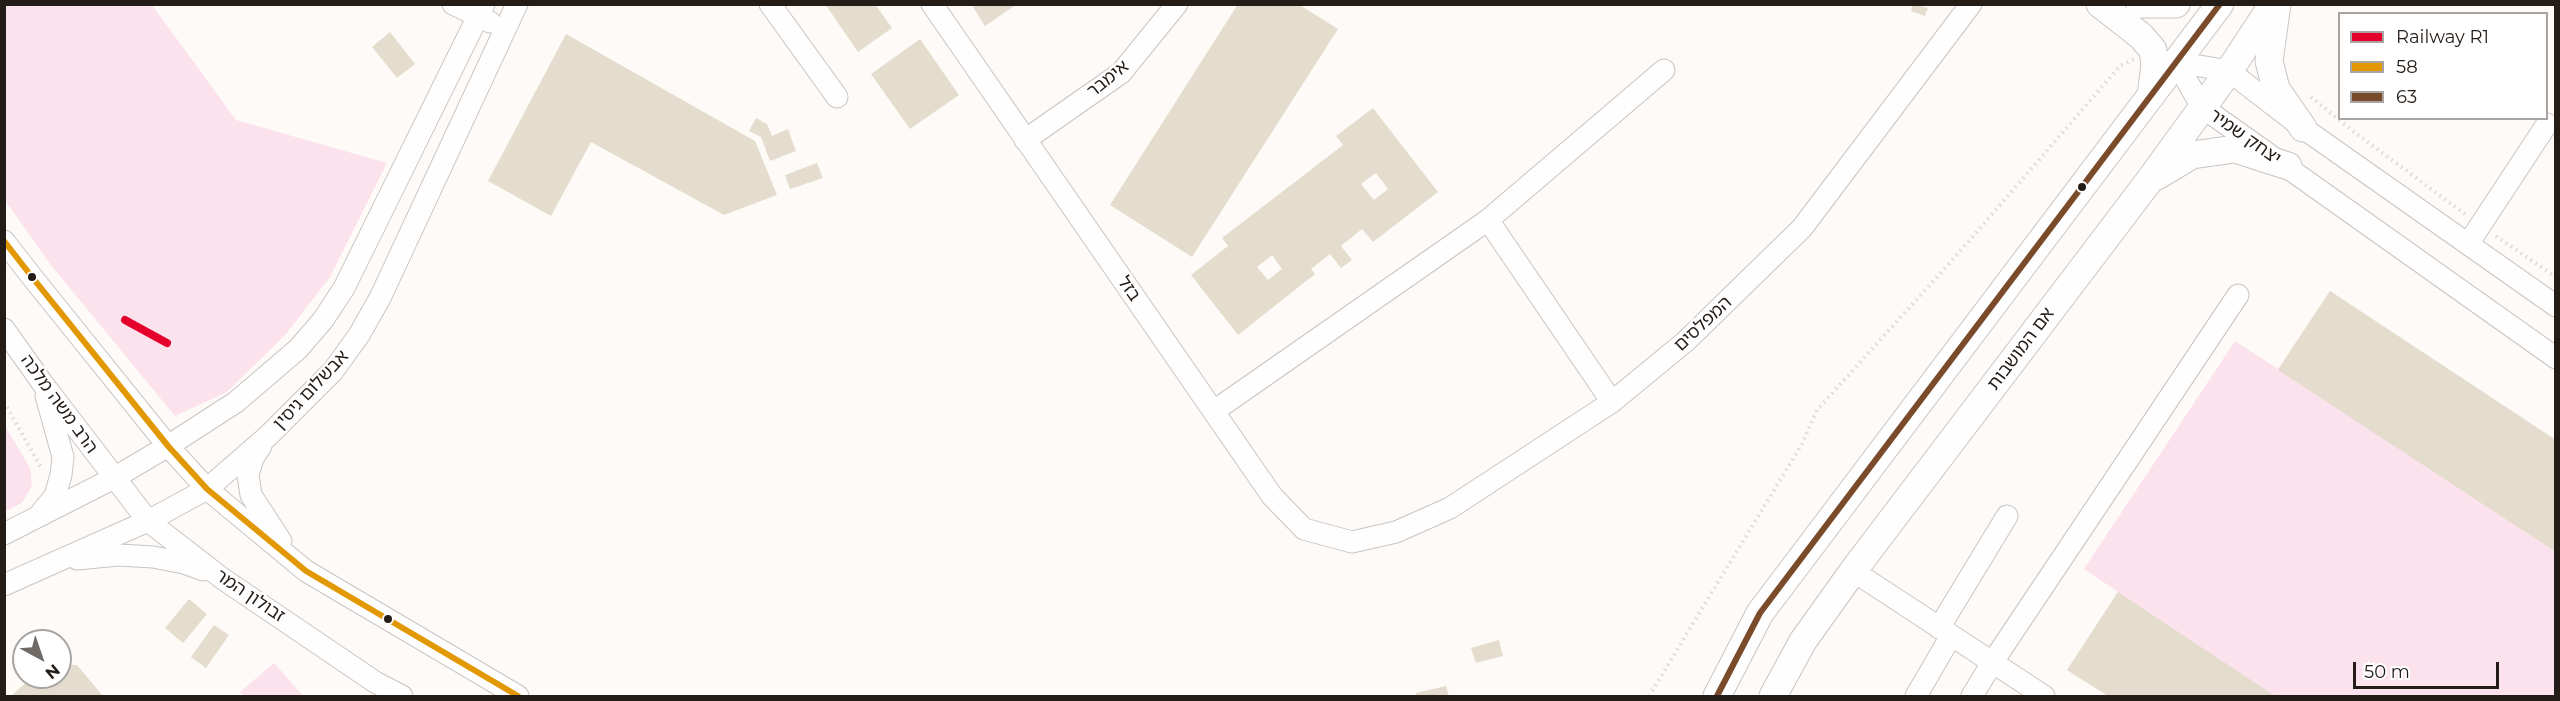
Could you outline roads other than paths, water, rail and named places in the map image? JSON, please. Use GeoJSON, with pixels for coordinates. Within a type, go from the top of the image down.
{"type":"FeatureCollection","features":[{"type":"Feature","properties":{"kind":"main road"},"geometry":{"type":"LineString","coordinates":[[2100,4],[2164,56]]}},
{"type":"Feature","properties":{"kind":"main road"},"geometry":{"type":"LineString","coordinates":[[2140,4],[2176,4]]}},
{"type":"Feature","properties":{"kind":"main road"},"geometry":{"type":"LineString","coordinates":[[1718,696],[1760,613],[2151,96],[2164,56],[2220,4]]}},
{"type":"Feature","properties":{"kind":"main road"},"geometry":{"type":"LineString","coordinates":[[2275,4],[2269,61],[2276,89],[2303,128]]}},
{"type":"Feature","properties":{"kind":"main road","name":"אם המושבות"},"geometry":{"type":"LineString","coordinates":[[1773,696],[1803,641],[1853,570],[2149,181],[2275,4]]}},
{"type":"Feature","properties":{"kind":"main road"},"geometry":{"type":"LineString","coordinates":[[2149,181],[2192,155],[2235,149],[2288,166]]}},
{"type":"Feature","properties":{"kind":"street"},"geometry":{"type":"LineString","coordinates":[[453,4],[481,10],[504,30]]}},
{"type":"Feature","properties":{"kind":"street","name":"אבשלום גיסין"},"geometry":{"type":"LineString","coordinates":[[4,585],[148,521],[207,489],[268,436],[333,371],[380,298],[517,4]]}},
{"type":"Feature","properties":{"kind":"street"},"geometry":{"type":"LineString","coordinates":[[770,4],[837,97]]}},
{"type":"Feature","properties":{"kind":"street","name":"בזל"},"geometry":{"type":"LineString","coordinates":[[932,4],[1272,496],[1304,529],[1352,542]]}},
{"type":"Feature","properties":{"kind":"street","name":"אימבר"},"geometry":{"type":"LineString","coordinates":[[1025,140],[1121,73],[1177,4]]}},
{"type":"Feature","properties":{"kind":"street","name":"המפלסים"},"geometry":{"type":"LineString","coordinates":[[1352,542],[1396,532],[1450,508],[1612,402],[1686,341],[1802,228],[1971,4]]}},
{"type":"Feature","properties":{"kind":"street","name":"אבשלום גיסין"},"geometry":{"type":"LineString","coordinates":[[4,534],[114,478],[168,446],[236,402],[298,349],[323,320],[344,288],[481,10]]}},
{"type":"Feature","properties":{"kind":"street"},"geometry":{"type":"LineString","coordinates":[[2164,56],[2229,71],[2303,128],[2556,306]]}},
{"type":"Feature","properties":{"kind":"street","name":"יצחק שמיר"},"geometry":{"type":"LineString","coordinates":[[2164,56],[2202,107],[2556,358]]}},
{"type":"Feature","properties":{"kind":"street"},"geometry":{"type":"LineString","coordinates":[[1214,411],[1488,220],[1664,70]]}},
{"type":"Feature","properties":{"kind":"street"},"geometry":{"type":"LineString","coordinates":[[2468,244],[2547,124]]}},
{"type":"Feature","properties":{"kind":"street"},"geometry":{"type":"LineString","coordinates":[[1488,220],[1612,402]]}},
{"type":"Feature","properties":{"kind":"street"},"geometry":{"type":"LineString","coordinates":[[4,241],[168,446],[207,489],[306,571],[518,696]]}},
{"type":"Feature","properties":{"kind":"street"},"geometry":{"type":"LineString","coordinates":[[1972,696],[2238,295]]}},
{"type":"Feature","properties":{"kind":"street","name":"הרב משה מלכה"},"geometry":{"type":"LineString","coordinates":[[4,329],[114,478]]}},
{"type":"Feature","properties":{"kind":"street"},"geometry":{"type":"LineString","coordinates":[[37,518],[55,496],[63,457],[43,384]]}},
{"type":"Feature","properties":{"kind":"street"},"geometry":{"type":"LineString","coordinates":[[268,436],[253,458],[248,475],[251,495],[273,530],[306,571]]}},
{"type":"Feature","properties":{"kind":"street","name":"זבולון המר"},"geometry":{"type":"LineString","coordinates":[[114,478],[148,521],[223,579],[375,682],[402,696]]}},
{"type":"Feature","properties":{"kind":"street"},"geometry":{"type":"LineString","coordinates":[[1916,696],[1945,632],[2007,516]]}},
{"type":"Feature","properties":{"kind":"street"},"geometry":{"type":"LineString","coordinates":[[41,568],[69,561],[118,555],[153,557],[184,563],[223,579]]}},
{"type":"Feature","properties":{"kind":"street"},"geometry":{"type":"LineString","coordinates":[[1853,570],[2044,696]]}},
{"type":"Feature","properties":{"kind":"rail line","name":"R1"},"geometry":{"type":"LineString","coordinates":[[125,320],[167,343]]}}]}
